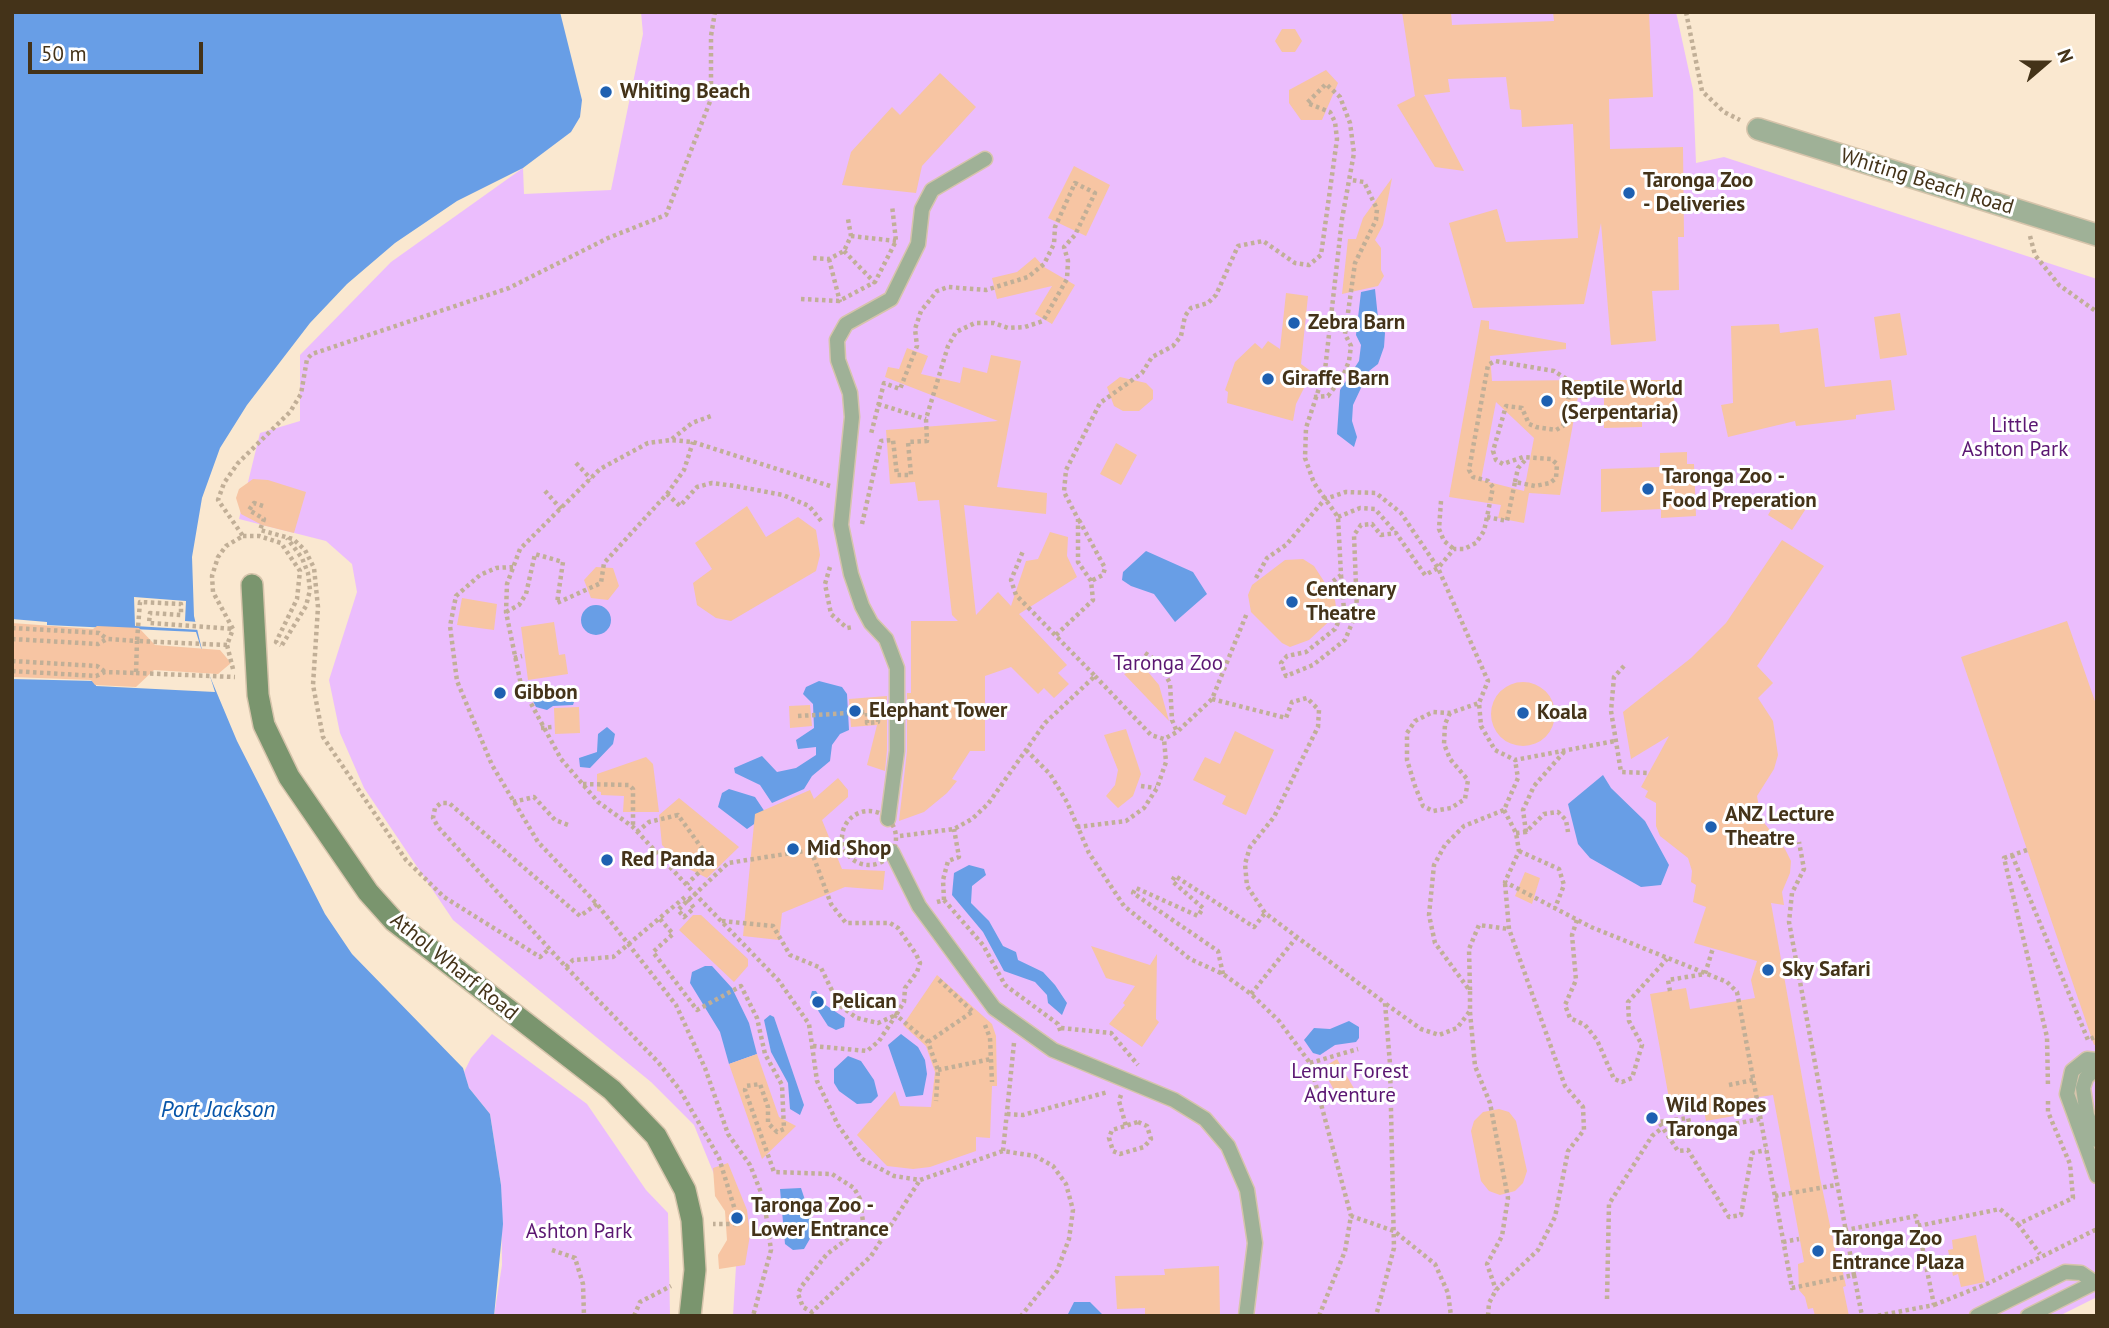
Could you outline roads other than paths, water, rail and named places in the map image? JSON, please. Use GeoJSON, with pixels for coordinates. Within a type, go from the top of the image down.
{"type":"FeatureCollection","features":[{"type":"Feature","properties":{"kind":"main road","name":"Athol Wharf Road"},"geometry":{"type":"LineString","coordinates":[[252,585],[258,695],[264,725],[289,778],[368,892],[394,921],[612,1090],[656,1136],[685,1190],[692,1220],[695,1270],[690,1316]]}},
{"type":"Feature","properties":{"kind":"street","name":"Whiting Beach Road"},"geometry":{"type":"LineString","coordinates":[[1758,129],[2097,235]]}},
{"type":"Feature","properties":{"kind":"lane"},"geometry":{"type":"LineString","coordinates":[[888,819],[897,751],[897,668],[886,639],[871,623],[851,574],[841,525],[846,491],[851,405],[850,393],[838,360],[837,340],[846,324],[891,299],[918,244],[922,209],[932,190],[985,159]]}},
{"type":"Feature","properties":{"kind":"lane"},"geometry":{"type":"LineString","coordinates":[[892,852],[919,906],[994,1008],[1053,1049],[1174,1100],[1205,1119],[1228,1146],[1247,1190],[1255,1243],[1246,1316]]}},
{"type":"Feature","properties":{"kind":"lane"},"geometry":{"type":"LineString","coordinates":[[2097,1060],[2087,1059],[2072,1071],[2067,1094],[2097,1176]]}},
{"type":"Feature","properties":{"kind":"lane"},"geometry":{"type":"LineString","coordinates":[[2097,1068],[2086,1077],[2082,1088],[2097,1140]]}},
{"type":"Feature","properties":{"kind":"lane"},"geometry":{"type":"LineString","coordinates":[[1977,1316],[2066,1272],[2081,1273],[2096,1283]]}},
{"type":"Feature","properties":{"kind":"lane"},"geometry":{"type":"LineString","coordinates":[[2028,1316],[2096,1283]]}},
{"type":"Feature","properties":{"kind":"water","name":"Port Jackson"},"geometry":{"type":"Polygon","coordinates":[[[12,12],[560,12],[582,100],[580,117],[571,132],[523,168],[457,201],[395,243],[347,284],[310,323],[247,405],[220,448],[202,498],[192,557],[194,616],[206,667],[237,741],[325,914],[352,954],[463,1068],[469,1088],[490,1114],[501,1185],[503,1224],[494,1316],[12,1316],[12,12]]]}},
{"type":"Feature","properties":{"kind":"water"},"geometry":{"type":"Polygon","coordinates":[[[1375,289],[1378,318],[1385,333],[1384,347],[1378,364],[1369,371],[1353,405],[1352,421],[1357,437],[1354,447],[1337,434],[1340,390],[1359,361],[1361,345],[1356,335],[1361,292],[1375,289]]]}},
{"type":"Feature","properties":{"kind":"water"},"geometry":{"type":"Polygon","coordinates":[[[1146,551],[1193,572],[1207,594],[1175,622],[1154,594],[1122,580],[1123,572],[1146,551]]]}},
{"type":"Feature","properties":{"kind":"water"},"geometry":{"type":"Polygon","coordinates":[[[596,605],[607,609],[611,620],[607,631],[596,635],[585,631],[581,620],[585,609],[596,605]]]}},
{"type":"Feature","properties":{"kind":"water"},"geometry":{"type":"Polygon","coordinates":[[[819,681],[842,687],[847,694],[849,730],[840,734],[832,745],[830,761],[812,776],[804,789],[772,803],[760,785],[735,773],[734,768],[762,756],[777,772],[796,768],[816,755],[816,747],[798,749],[796,740],[814,728],[813,704],[803,694],[806,687],[819,681]]]}},
{"type":"Feature","properties":{"kind":"water"},"geometry":{"type":"Polygon","coordinates":[[[570,686],[576,696],[573,705],[553,706],[547,710],[536,707],[533,701],[535,693],[549,693],[570,686]]]}},
{"type":"Feature","properties":{"kind":"water"},"geometry":{"type":"Polygon","coordinates":[[[607,727],[615,734],[613,744],[590,768],[580,767],[579,758],[597,752],[598,734],[607,727]]]}},
{"type":"Feature","properties":{"kind":"water"},"geometry":{"type":"Polygon","coordinates":[[[1603,775],[1611,788],[1645,821],[1669,865],[1661,885],[1641,887],[1590,858],[1578,844],[1568,804],[1603,775]]]}},
{"type":"Feature","properties":{"kind":"water"},"geometry":{"type":"Polygon","coordinates":[[[729,789],[755,797],[767,815],[747,829],[718,807],[722,793],[729,789]]]}},
{"type":"Feature","properties":{"kind":"water"},"geometry":{"type":"Polygon","coordinates":[[[969,865],[984,869],[986,875],[972,886],[971,903],[989,921],[1003,946],[1016,952],[1018,960],[1043,972],[1055,985],[1067,1003],[1062,1015],[1048,1003],[1047,995],[1035,982],[1004,971],[983,932],[952,895],[954,873],[969,865]]]}},
{"type":"Feature","properties":{"kind":"water"},"geometry":{"type":"Polygon","coordinates":[[[712,966],[732,988],[749,1023],[757,1054],[729,1064],[720,1032],[690,983],[692,972],[712,966]]]}},
{"type":"Feature","properties":{"kind":"water"},"geometry":{"type":"Polygon","coordinates":[[[812,991],[816,991],[824,1004],[845,1018],[844,1027],[836,1030],[828,1026],[810,998],[812,991]]]}},
{"type":"Feature","properties":{"kind":"water"},"geometry":{"type":"Polygon","coordinates":[[[770,1015],[774,1017],[804,1105],[800,1115],[790,1109],[788,1083],[771,1052],[764,1020],[770,1015]]]}},
{"type":"Feature","properties":{"kind":"water"},"geometry":{"type":"Polygon","coordinates":[[[1349,1021],[1359,1027],[1359,1038],[1356,1042],[1335,1045],[1320,1055],[1313,1053],[1304,1040],[1314,1028],[1330,1029],[1349,1021]]]}},
{"type":"Feature","properties":{"kind":"water"},"geometry":{"type":"Polygon","coordinates":[[[901,1034],[918,1047],[925,1060],[927,1074],[923,1095],[906,1097],[888,1045],[901,1034]]]}},
{"type":"Feature","properties":{"kind":"water"},"geometry":{"type":"Polygon","coordinates":[[[848,1056],[861,1061],[874,1080],[878,1096],[871,1103],[857,1104],[839,1091],[834,1083],[834,1069],[848,1056]]]}},
{"type":"Feature","properties":{"kind":"water"},"geometry":{"type":"Polygon","coordinates":[[[801,1188],[815,1230],[804,1249],[793,1250],[785,1244],[780,1189],[801,1188]]]}},
{"type":"Feature","properties":{"kind":"water"},"geometry":{"type":"Polygon","coordinates":[[[1074,1302],[1090,1302],[1104,1316],[1067,1316],[1074,1302]]]}},
{"type":"Feature","properties":{"kind":"place","name":"Whiting Beach"},"geometry":{"type":"Point","coordinates":[606,92]}},
{"type":"Feature","properties":{"kind":"place","name":"Taronga Zoo - Deliveries"},"geometry":{"type":"Point","coordinates":[1629,193]}},
{"type":"Feature","properties":{"kind":"place","name":"Zebra Barn"},"geometry":{"type":"Point","coordinates":[1294,323]}},
{"type":"Feature","properties":{"kind":"place","name":"Giraffe Barn"},"geometry":{"type":"Point","coordinates":[1268,379]}},
{"type":"Feature","properties":{"kind":"place","name":"Reptile World (Serpentaria)"},"geometry":{"type":"Point","coordinates":[1547,401]}},
{"type":"Feature","properties":{"kind":"place","name":"Taronga Zoo - Food Preperation"},"geometry":{"type":"Point","coordinates":[1648,489]}},
{"type":"Feature","properties":{"kind":"place","name":"Centenary Theatre"},"geometry":{"type":"Point","coordinates":[1292,602]}},
{"type":"Feature","properties":{"kind":"place","name":"Gibbon"},"geometry":{"type":"Point","coordinates":[500,693]}},
{"type":"Feature","properties":{"kind":"place","name":"Elephant Tower"},"geometry":{"type":"Point","coordinates":[855,711]}},
{"type":"Feature","properties":{"kind":"place","name":"Koala"},"geometry":{"type":"Point","coordinates":[1523,713]}},
{"type":"Feature","properties":{"kind":"place","name":"ANZ Lecture Theatre"},"geometry":{"type":"Point","coordinates":[1711,827]}},
{"type":"Feature","properties":{"kind":"place","name":"Mid Shop"},"geometry":{"type":"Point","coordinates":[793,849]}},
{"type":"Feature","properties":{"kind":"place","name":"Red Panda"},"geometry":{"type":"Point","coordinates":[607,860]}},
{"type":"Feature","properties":{"kind":"place","name":"Sky Safari"},"geometry":{"type":"Point","coordinates":[1768,970]}},
{"type":"Feature","properties":{"kind":"place","name":"Pelican"},"geometry":{"type":"Point","coordinates":[818,1002]}},
{"type":"Feature","properties":{"kind":"place","name":"Wild Ropes Taronga"},"geometry":{"type":"Point","coordinates":[1652,1118]}},
{"type":"Feature","properties":{"kind":"place","name":"Taronga Zoo - Lower Entrance"},"geometry":{"type":"Point","coordinates":[737,1218]}},
{"type":"Feature","properties":{"kind":"place","name":"Taronga Zoo Entrance Plaza"},"geometry":{"type":"Point","coordinates":[1818,1251]}},
{"type":"Feature","properties":{"kind":"park label","name":"Little Ashton Park"},"geometry":{"type":"Point","coordinates":[2015,438]}},
{"type":"Feature","properties":{"kind":"park label","name":"Taronga Zoo"},"geometry":{"type":"Point","coordinates":[1168,664]}},
{"type":"Feature","properties":{"kind":"park label","name":"Lemur Forest Adventure"},"geometry":{"type":"Point","coordinates":[1350,1084]}},
{"type":"Feature","properties":{"kind":"park label","name":"Ashton Park"},"geometry":{"type":"Point","coordinates":[579,1232]}}]}
